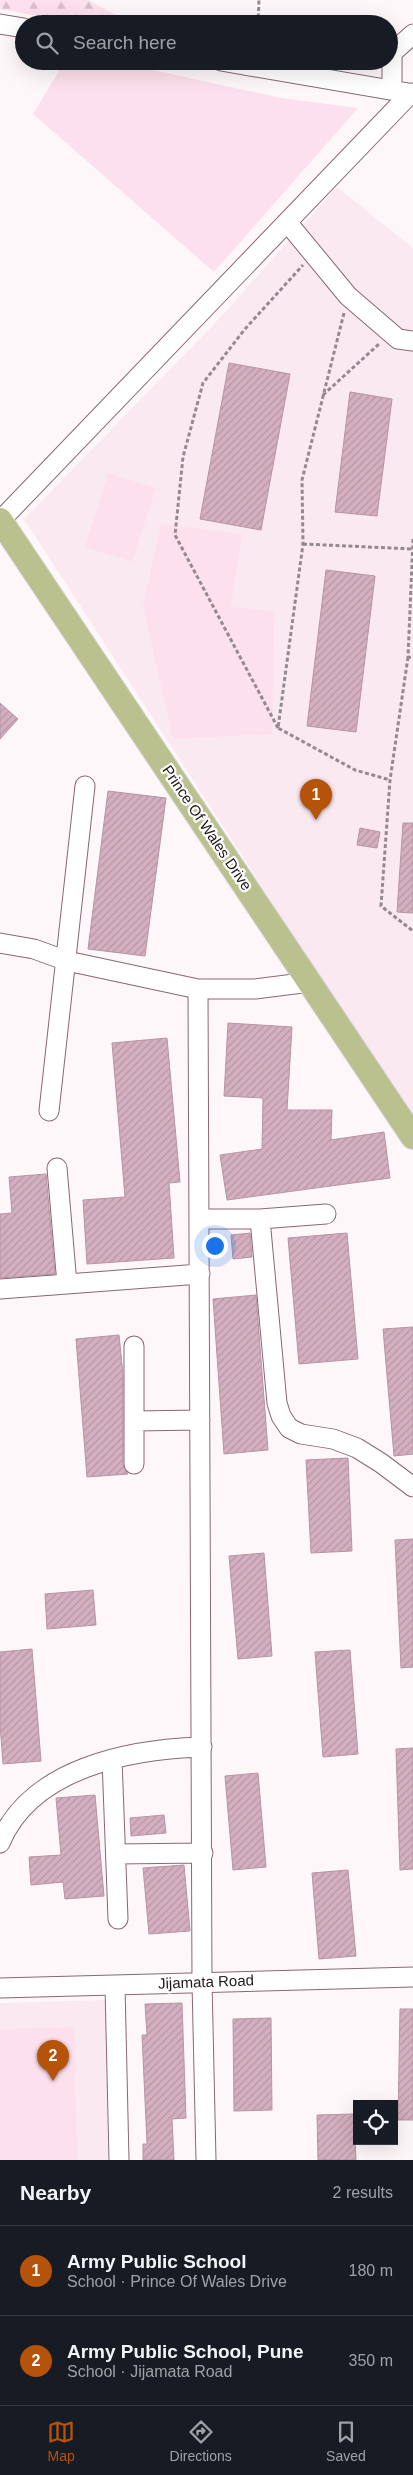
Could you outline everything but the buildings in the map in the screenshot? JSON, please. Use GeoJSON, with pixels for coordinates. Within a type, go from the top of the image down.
{"type":"FeatureCollection","features":[{"type":"Feature","properties":{"kind":"main road","name":"Prince Of Wales Drive"},"geometry":{"type":"LineString","coordinates":[[0,520],[413,1137]]}},
{"type":"Feature","properties":{"kind":"street"},"geometry":{"type":"LineString","coordinates":[[0,24],[15,26]]}},
{"type":"Feature","properties":{"kind":"street"},"geometry":{"type":"LineString","coordinates":[[398,48],[413,34]]}},
{"type":"Feature","properties":{"kind":"street"},"geometry":{"type":"LineString","coordinates":[[274,70],[412,93]]}},
{"type":"Feature","properties":{"kind":"street"},"geometry":{"type":"LineString","coordinates":[[392,70],[392,90]]}},
{"type":"Feature","properties":{"kind":"street"},"geometry":{"type":"LineString","coordinates":[[0,520],[412,93]]}},
{"type":"Feature","properties":{"kind":"street"},"geometry":{"type":"LineString","coordinates":[[287,222],[348,296],[398,340],[413,341]]}},
{"type":"Feature","properties":{"kind":"street"},"geometry":{"type":"LineString","coordinates":[[49,1111],[85,786]]}},
{"type":"Feature","properties":{"kind":"street"},"geometry":{"type":"LineString","coordinates":[[0,943],[34,949],[66,961],[198,989],[255,989],[310,982]]}},
{"type":"Feature","properties":{"kind":"street"},"geometry":{"type":"LineString","coordinates":[[198,989],[202,1982],[206,2160]]}},
{"type":"Feature","properties":{"kind":"street"},"geometry":{"type":"LineString","coordinates":[[57,1168],[67,1284]]}},
{"type":"Feature","properties":{"kind":"street"},"geometry":{"type":"LineString","coordinates":[[200,1219],[260,1219],[326,1214]]}},
{"type":"Feature","properties":{"kind":"street"},"geometry":{"type":"LineString","coordinates":[[260,1219],[277,1403],[281,1416],[289,1428],[301,1434],[333,1438],[357,1448],[413,1487]]}},
{"type":"Feature","properties":{"kind":"street"},"geometry":{"type":"LineString","coordinates":[[0,1289],[200,1274]]}},
{"type":"Feature","properties":{"kind":"street"},"geometry":{"type":"LineString","coordinates":[[134,1346],[134,1464]]}},
{"type":"Feature","properties":{"kind":"street"},"geometry":{"type":"LineString","coordinates":[[135,1421],[200,1420]]}},
{"type":"Feature","properties":{"kind":"street"},"geometry":{"type":"LineString","coordinates":[[0,1843],[7,1825],[28,1800],[49,1785],[112,1759],[162,1748],[202,1747]]}},
{"type":"Feature","properties":{"kind":"street"},"geometry":{"type":"LineString","coordinates":[[112,1759],[118,1919]]}},
{"type":"Feature","properties":{"kind":"street"},"geometry":{"type":"LineString","coordinates":[[116,1854],[202,1853]]}},
{"type":"Feature","properties":{"kind":"street","name":"Jijamata Road"},"geometry":{"type":"LineString","coordinates":[[0,1988],[413,1977]]}},
{"type":"Feature","properties":{"kind":"street"},"geometry":{"type":"LineString","coordinates":[[115,1986],[118,2160]]}},
{"type":"Feature","properties":{"kind":"path"},"geometry":{"type":"LineString","coordinates":[[258,15],[259,0]]}},
{"type":"Feature","properties":{"kind":"path"},"geometry":{"type":"LineString","coordinates":[[313,254],[245,329],[203,383],[183,457],[175,535],[278,728],[355,770],[390,780]]}},
{"type":"Feature","properties":{"kind":"path"},"geometry":{"type":"LineString","coordinates":[[278,728],[303,544],[302,480],[348,296]]}},
{"type":"Feature","properties":{"kind":"path"},"geometry":{"type":"LineString","coordinates":[[323,396],[391,333]]}},
{"type":"Feature","properties":{"kind":"path"},"geometry":{"type":"LineString","coordinates":[[413,539],[408,657],[390,780],[381,906],[413,931]]}},
{"type":"Feature","properties":{"kind":"path"},"geometry":{"type":"LineString","coordinates":[[303,544],[412,549]]}},
{"type":"Feature","properties":{"kind":"path"},"geometry":{"type":"LineString","coordinates":[[408,657],[413,658]]}},
{"type":"Feature","properties":{"kind":"shaded area"},"geometry":{"type":"Polygon","coordinates":[[[337,187],[413,248],[413,1120],[24,519],[215,323],[337,187]]]}},
{"type":"Feature","properties":{"kind":"shaded area"},"geometry":{"type":"Polygon","coordinates":[[[106,2000],[108,2160],[0,2160],[0,2003],[106,2000]]]}},
{"type":"Feature","properties":{"kind":"green space"},"geometry":{"type":"Polygon","coordinates":[[[0,0],[88,0],[116,15],[32,15],[0,9],[0,0]]]}},
{"type":"Feature","properties":{"kind":"green space"},"geometry":{"type":"Polygon","coordinates":[[[60,70],[153,70],[281,98],[358,108],[214,272],[33,114],[60,70]]]}},
{"type":"Feature","properties":{"kind":"green space"},"geometry":{"type":"Polygon","coordinates":[[[108,473],[156,488],[132,562],[85,547],[108,473]]]}},
{"type":"Feature","properties":{"kind":"green space"},"geometry":{"type":"Polygon","coordinates":[[[161,524],[242,534],[231,607],[274,611],[272,734],[173,739],[143,606],[161,524]]]}},
{"type":"Feature","properties":{"kind":"green space"},"geometry":{"type":"Polygon","coordinates":[[[74,2027],[77,2160],[0,2160],[0,2029],[74,2027]]]}},
{"type":"Feature","properties":{"kind":"place","name":"Army Public School"},"geometry":{"type":"Point","coordinates":[316,820]}},
{"type":"Feature","properties":{"kind":"place","name":"Army Public School, Pune"},"geometry":{"type":"Point","coordinates":[53,2081]}}]}
